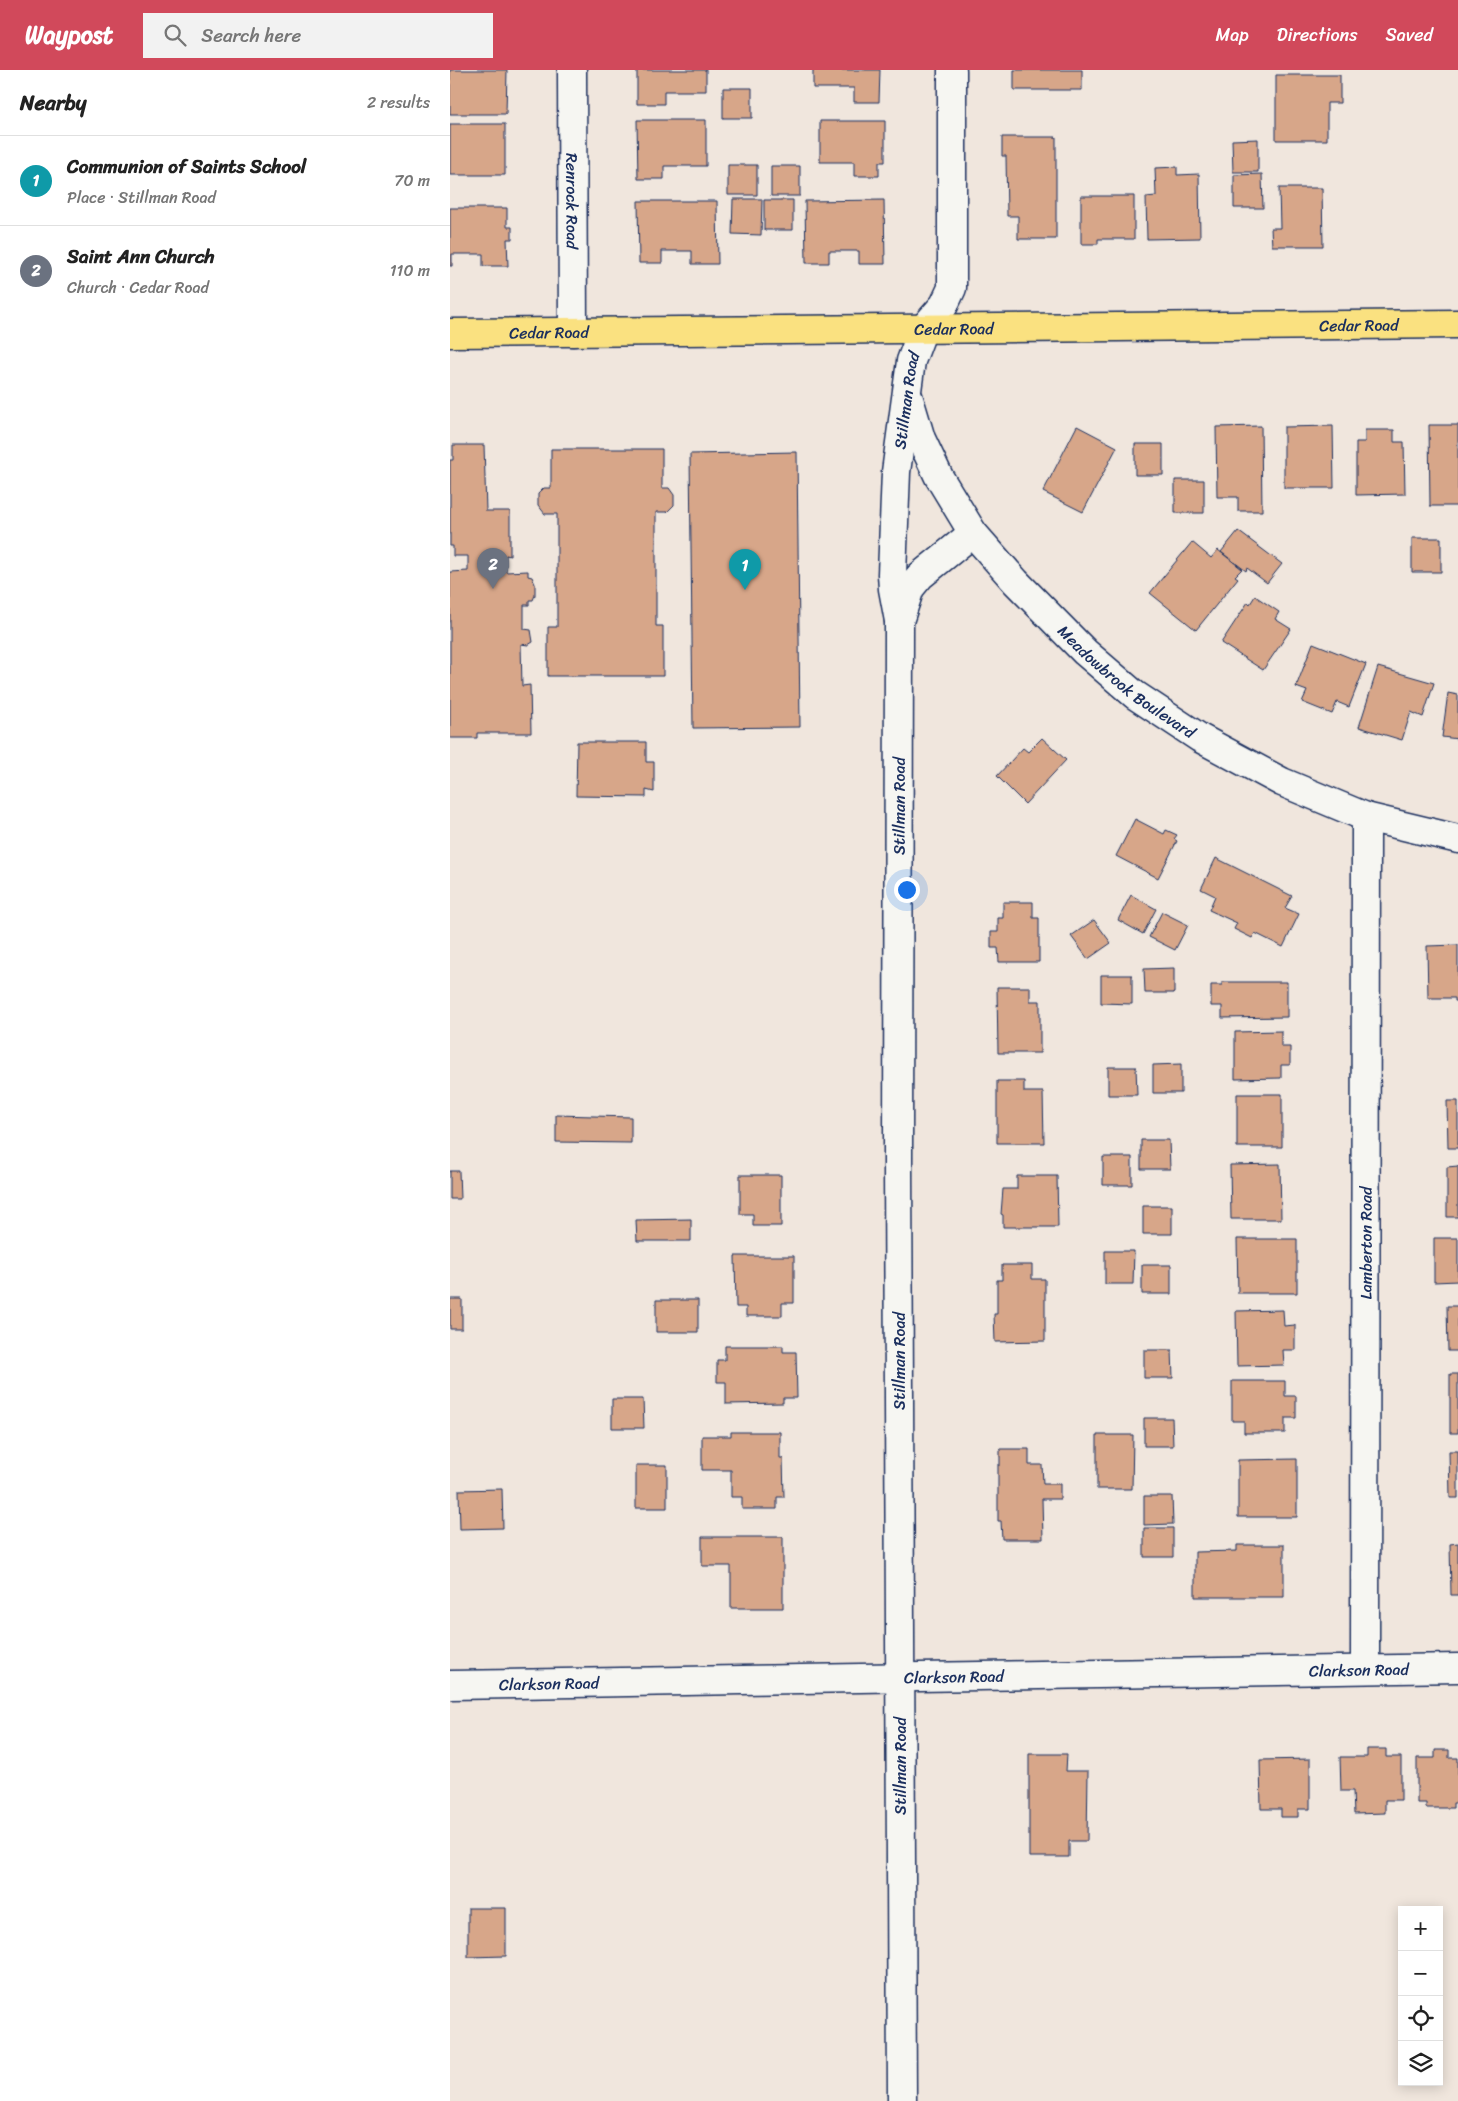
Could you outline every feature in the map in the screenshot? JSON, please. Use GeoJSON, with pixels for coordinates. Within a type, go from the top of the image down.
{"type":"FeatureCollection","features":[{"type":"Feature","properties":{"kind":"main road","name":"Cedar Road"},"geometry":{"type":"LineString","coordinates":[[450,333],[1458,324]]}},
{"type":"Feature","properties":{"kind":"street","name":"Renrock Road"},"geometry":{"type":"LineString","coordinates":[[572,70],[573,332]]}},
{"type":"Feature","properties":{"kind":"street","name":"Stillman Road"},"geometry":{"type":"LineString","coordinates":[[902,2101],[899,621],[892,574],[896,472],[911,361],[923,329],[944,305],[952,288],[952,70]]}},
{"type":"Feature","properties":{"kind":"street","name":"Meadowbrook Boulevard"},"geometry":{"type":"LineString","coordinates":[[907,393],[921,439],[931,462],[973,533],[1016,582],[1085,652],[1135,695],[1200,738],[1282,782],[1366,817],[1458,839]]}},
{"type":"Feature","properties":{"kind":"street","name":"Stillman Road"},"geometry":{"type":"LineString","coordinates":[[899,621],[910,588],[920,576],[973,533]]}},
{"type":"Feature","properties":{"kind":"street","name":"Lamberton Road"},"geometry":{"type":"LineString","coordinates":[[1365,1669],[1366,817]]}},
{"type":"Feature","properties":{"kind":"street","name":"Clarkson Road"},"geometry":{"type":"LineString","coordinates":[[450,1685],[1458,1668]]}},
{"type":"Feature","properties":{"kind":"building"},"geometry":{"type":"Polygon","coordinates":[[[450,70],[507,70],[506,114],[450,114],[450,70]]]}},
{"type":"Feature","properties":{"kind":"building"},"geometry":{"type":"Polygon","coordinates":[[[637,70],[706,70],[706,91],[664,91],[664,104],[637,104],[637,70]]]}},
{"type":"Feature","properties":{"kind":"building"},"geometry":{"type":"Polygon","coordinates":[[[813,70],[880,70],[879,102],[854,102],[854,88],[813,88],[813,70]]]}},
{"type":"Feature","properties":{"kind":"building"},"geometry":{"type":"Polygon","coordinates":[[[1014,70],[1082,70],[1082,90],[1014,90],[1014,70]]]}},
{"type":"Feature","properties":{"kind":"building"},"geometry":{"type":"Polygon","coordinates":[[[1276,75],[1340,75],[1340,103],[1327,103],[1327,140],[1276,140],[1276,75]]]}},
{"type":"Feature","properties":{"kind":"building"},"geometry":{"type":"Polygon","coordinates":[[[723,88],[752,88],[752,118],[723,118],[723,88]]]}},
{"type":"Feature","properties":{"kind":"building"},"geometry":{"type":"Polygon","coordinates":[[[637,120],[706,120],[706,166],[664,166],[664,179],[638,179],[637,120]]]}},
{"type":"Feature","properties":{"kind":"building"},"geometry":{"type":"Polygon","coordinates":[[[820,121],[885,121],[885,162],[879,162],[879,176],[854,176],[854,162],[820,162],[820,121]]]}},
{"type":"Feature","properties":{"kind":"building"},"geometry":{"type":"Polygon","coordinates":[[[450,124],[505,124],[505,175],[450,175],[450,124]]]}},
{"type":"Feature","properties":{"kind":"building"},"geometry":{"type":"Polygon","coordinates":[[[1002,137],[1056,137],[1056,239],[1018,239],[1018,216],[1007,216],[1006,156],[1002,156],[1002,137]]]}},
{"type":"Feature","properties":{"kind":"building"},"geometry":{"type":"Polygon","coordinates":[[[1258,139],[1258,172],[1233,172],[1232,140],[1258,139]]]}},
{"type":"Feature","properties":{"kind":"building"},"geometry":{"type":"Polygon","coordinates":[[[728,165],[757,165],[757,195],[728,195],[728,165]]]}},
{"type":"Feature","properties":{"kind":"building"},"geometry":{"type":"Polygon","coordinates":[[[771,166],[800,166],[800,196],[771,196],[771,166]]]}},
{"type":"Feature","properties":{"kind":"building"},"geometry":{"type":"Polygon","coordinates":[[[1177,167],[1177,175],[1199,174],[1200,238],[1147,239],[1146,197],[1156,196],[1155,168],[1177,167]]]}},
{"type":"Feature","properties":{"kind":"building"},"geometry":{"type":"Polygon","coordinates":[[[1262,174],[1263,208],[1234,208],[1234,175],[1262,174]]]}},
{"type":"Feature","properties":{"kind":"building"},"geometry":{"type":"Polygon","coordinates":[[[1279,188],[1322,188],[1323,246],[1272,246],[1271,228],[1280,228],[1279,188]]]}},
{"type":"Feature","properties":{"kind":"building"},"geometry":{"type":"Polygon","coordinates":[[[1081,196],[1134,196],[1134,239],[1098,239],[1098,244],[1081,244],[1081,196]]]}},
{"type":"Feature","properties":{"kind":"building"},"geometry":{"type":"Polygon","coordinates":[[[733,199],[762,199],[761,235],[732,234],[733,199]]]}},
{"type":"Feature","properties":{"kind":"building"},"geometry":{"type":"Polygon","coordinates":[[[764,200],[793,200],[793,230],[764,230],[764,200]]]}},
{"type":"Feature","properties":{"kind":"building"},"geometry":{"type":"Polygon","coordinates":[[[884,200],[885,264],[859,264],[859,251],[829,251],[829,263],[806,263],[805,201],[884,200]]]}},
{"type":"Feature","properties":{"kind":"building"},"geometry":{"type":"Polygon","coordinates":[[[638,201],[717,201],[718,264],[692,264],[692,251],[662,251],[662,263],[639,263],[638,201]]]}},
{"type":"Feature","properties":{"kind":"building"},"geometry":{"type":"Polygon","coordinates":[[[450,208],[507,208],[507,227],[512,227],[512,239],[507,239],[508,266],[483,266],[483,254],[452,254],[452,266],[450,266],[450,208]]]}},
{"type":"Feature","properties":{"kind":"building"},"geometry":{"type":"Polygon","coordinates":[[[1429,425],[1458,425],[1458,506],[1430,506],[1429,425]]]}},
{"type":"Feature","properties":{"kind":"building"},"geometry":{"type":"Polygon","coordinates":[[[1077,426],[1117,447],[1083,512],[1043,492],[1077,426]]]}},
{"type":"Feature","properties":{"kind":"building"},"geometry":{"type":"Polygon","coordinates":[[[1261,426],[1262,511],[1238,511],[1238,497],[1217,497],[1216,427],[1261,426]]]}},
{"type":"Feature","properties":{"kind":"building"},"geometry":{"type":"Polygon","coordinates":[[[1333,426],[1334,488],[1284,488],[1284,427],[1333,426]]]}},
{"type":"Feature","properties":{"kind":"building"},"geometry":{"type":"Polygon","coordinates":[[[1365,430],[1394,430],[1394,442],[1404,442],[1405,494],[1356,495],[1356,442],[1365,442],[1365,430]]]}},
{"type":"Feature","properties":{"kind":"building"},"geometry":{"type":"Polygon","coordinates":[[[1135,444],[1163,444],[1163,475],[1135,475],[1135,444]]]}},
{"type":"Feature","properties":{"kind":"building"},"geometry":{"type":"Polygon","coordinates":[[[453,445],[484,445],[486,511],[510,511],[510,556],[506,555],[506,572],[528,571],[528,576],[532,577],[535,584],[533,600],[529,600],[529,605],[524,605],[524,629],[531,630],[533,642],[528,645],[521,644],[522,686],[530,685],[531,733],[477,733],[477,738],[450,738],[450,572],[468,571],[468,556],[453,556],[453,546],[450,546],[450,460],[453,460],[453,445]]]}},
{"type":"Feature","properties":{"kind":"building"},"geometry":{"type":"Polygon","coordinates":[[[551,449],[662,449],[662,488],[669,488],[674,495],[674,505],[667,512],[656,512],[656,626],[663,626],[663,676],[548,676],[548,627],[557,627],[557,514],[545,514],[538,505],[538,494],[544,488],[551,488],[551,449]]]}},
{"type":"Feature","properties":{"kind":"building"},"geometry":{"type":"Polygon","coordinates":[[[797,452],[800,727],[693,728],[690,454],[797,452]]]}},
{"type":"Feature","properties":{"kind":"building"},"geometry":{"type":"Polygon","coordinates":[[[1175,480],[1204,480],[1204,513],[1175,513],[1175,480]]]}},
{"type":"Feature","properties":{"kind":"building"},"geometry":{"type":"Polygon","coordinates":[[[1238,531],[1282,564],[1267,583],[1247,568],[1246,571],[1221,552],[1238,531]]]}},
{"type":"Feature","properties":{"kind":"building"},"geometry":{"type":"Polygon","coordinates":[[[1412,538],[1441,538],[1441,572],[1412,572],[1412,538]]]}},
{"type":"Feature","properties":{"kind":"building"},"geometry":{"type":"Polygon","coordinates":[[[1192,542],[1211,558],[1218,550],[1242,569],[1235,576],[1238,578],[1196,630],[1150,593],[1192,542]]]}},
{"type":"Feature","properties":{"kind":"building"},"geometry":{"type":"Polygon","coordinates":[[[1255,596],[1279,612],[1275,619],[1291,629],[1263,670],[1221,643],[1248,602],[1250,604],[1255,596]]]}},
{"type":"Feature","properties":{"kind":"building"},"geometry":{"type":"Polygon","coordinates":[[[1313,643],[1366,664],[1349,707],[1337,702],[1332,714],[1302,702],[1307,691],[1296,687],[1313,643]]]}},
{"type":"Feature","properties":{"kind":"building"},"geometry":{"type":"Polygon","coordinates":[[[1378,667],[1434,683],[1423,717],[1411,712],[1402,740],[1359,727],[1378,667]]]}},
{"type":"Feature","properties":{"kind":"building"},"geometry":{"type":"Polygon","coordinates":[[[1448,693],[1458,695],[1458,739],[1442,737],[1448,693]]]}},
{"type":"Feature","properties":{"kind":"building"},"geometry":{"type":"Polygon","coordinates":[[[1042,738],[1066,760],[1025,804],[997,776],[1023,748],[1028,752],[1042,738]]]}},
{"type":"Feature","properties":{"kind":"building"},"geometry":{"type":"Polygon","coordinates":[[[577,742],[646,742],[646,762],[654,762],[654,792],[646,790],[646,797],[576,796],[577,742]]]}},
{"type":"Feature","properties":{"kind":"building"},"geometry":{"type":"Polygon","coordinates":[[[1135,819],[1164,834],[1166,830],[1177,835],[1174,839],[1177,841],[1158,878],[1116,856],[1135,819]]]}},
{"type":"Feature","properties":{"kind":"building"},"geometry":{"type":"Polygon","coordinates":[[[1216,858],[1292,896],[1285,908],[1299,914],[1283,947],[1255,933],[1252,938],[1234,929],[1237,923],[1209,910],[1215,896],[1201,889],[1216,858]]]}},
{"type":"Feature","properties":{"kind":"building"},"geometry":{"type":"Polygon","coordinates":[[[1131,895],[1156,909],[1143,934],[1118,920],[1131,895]]]}},
{"type":"Feature","properties":{"kind":"building"},"geometry":{"type":"Polygon","coordinates":[[[1003,902],[1033,902],[1033,918],[1039,918],[1039,962],[999,962],[998,948],[991,948],[991,932],[998,932],[998,918],[1003,918],[1003,902]]]}},
{"type":"Feature","properties":{"kind":"building"},"geometry":{"type":"Polygon","coordinates":[[[1162,912],[1188,925],[1175,950],[1149,937],[1162,912]]]}},
{"type":"Feature","properties":{"kind":"building"},"geometry":{"type":"Polygon","coordinates":[[[1094,920],[1111,943],[1088,959],[1071,936],[1094,920]]]}},
{"type":"Feature","properties":{"kind":"building"},"geometry":{"type":"Polygon","coordinates":[[[1458,945],[1458,1001],[1455,1001],[1455,998],[1428,998],[1427,946],[1458,945]]]}},
{"type":"Feature","properties":{"kind":"building"},"geometry":{"type":"Polygon","coordinates":[[[1174,968],[1174,993],[1145,993],[1144,969],[1174,968]]]}},
{"type":"Feature","properties":{"kind":"building"},"geometry":{"type":"Polygon","coordinates":[[[1101,975],[1132,975],[1132,1004],[1101,1003],[1101,975]]]}},
{"type":"Feature","properties":{"kind":"building"},"geometry":{"type":"Polygon","coordinates":[[[1222,982],[1287,982],[1287,1017],[1222,1018],[1222,1006],[1211,1006],[1211,985],[1222,985],[1222,982]]]}},
{"type":"Feature","properties":{"kind":"building"},"geometry":{"type":"Polygon","coordinates":[[[997,987],[1030,987],[1030,1001],[1040,1001],[1040,1053],[998,1053],[997,987]]]}},
{"type":"Feature","properties":{"kind":"building"},"geometry":{"type":"Polygon","coordinates":[[[1281,1031],[1281,1047],[1290,1047],[1290,1065],[1281,1065],[1281,1078],[1235,1079],[1235,1032],[1281,1031]]]}},
{"type":"Feature","properties":{"kind":"building"},"geometry":{"type":"Polygon","coordinates":[[[1181,1064],[1181,1093],[1153,1093],[1153,1065],[1181,1064]]]}},
{"type":"Feature","properties":{"kind":"building"},"geometry":{"type":"Polygon","coordinates":[[[1108,1067],[1136,1067],[1137,1095],[1108,1095],[1108,1067]]]}},
{"type":"Feature","properties":{"kind":"building"},"geometry":{"type":"Polygon","coordinates":[[[997,1081],[1024,1081],[1024,1092],[1043,1092],[1044,1143],[997,1143],[997,1081]]]}},
{"type":"Feature","properties":{"kind":"building"},"geometry":{"type":"Polygon","coordinates":[[[1237,1094],[1282,1094],[1282,1147],[1237,1147],[1237,1094]]]}},
{"type":"Feature","properties":{"kind":"building"},"geometry":{"type":"Polygon","coordinates":[[[1447,1101],[1458,1101],[1458,1148],[1448,1148],[1447,1101]]]}},
{"type":"Feature","properties":{"kind":"building"},"geometry":{"type":"Polygon","coordinates":[[[556,1115],[631,1117],[631,1143],[556,1142],[556,1115]]]}},
{"type":"Feature","properties":{"kind":"building"},"geometry":{"type":"Polygon","coordinates":[[[1141,1140],[1169,1140],[1170,1169],[1141,1169],[1141,1140]]]}},
{"type":"Feature","properties":{"kind":"building"},"geometry":{"type":"Polygon","coordinates":[[[1103,1157],[1132,1157],[1132,1185],[1103,1185],[1103,1157]]]}},
{"type":"Feature","properties":{"kind":"building"},"geometry":{"type":"Polygon","coordinates":[[[1280,1164],[1281,1219],[1231,1219],[1230,1165],[1280,1164]]]}},
{"type":"Feature","properties":{"kind":"building"},"geometry":{"type":"Polygon","coordinates":[[[1458,1166],[1458,1217],[1447,1217],[1447,1167],[1458,1166]]]}},
{"type":"Feature","properties":{"kind":"building"},"geometry":{"type":"Polygon","coordinates":[[[450,1171],[459,1171],[460,1199],[450,1199],[450,1171]]]}},
{"type":"Feature","properties":{"kind":"building"},"geometry":{"type":"Polygon","coordinates":[[[740,1175],[781,1175],[781,1226],[753,1226],[753,1214],[740,1214],[740,1175]]]}},
{"type":"Feature","properties":{"kind":"building"},"geometry":{"type":"Polygon","coordinates":[[[1017,1176],[1057,1176],[1058,1227],[1003,1227],[1003,1215],[1001,1214],[1003,1189],[1017,1189],[1017,1176]]]}},
{"type":"Feature","properties":{"kind":"building"},"geometry":{"type":"Polygon","coordinates":[[[1143,1206],[1172,1206],[1172,1234],[1143,1234],[1143,1206]]]}},
{"type":"Feature","properties":{"kind":"building"},"geometry":{"type":"Polygon","coordinates":[[[691,1219],[691,1241],[637,1241],[636,1220],[691,1219]]]}},
{"type":"Feature","properties":{"kind":"building"},"geometry":{"type":"Polygon","coordinates":[[[1434,1238],[1458,1238],[1458,1281],[1434,1282],[1434,1238]]]}},
{"type":"Feature","properties":{"kind":"building"},"geometry":{"type":"Polygon","coordinates":[[[1237,1239],[1297,1239],[1297,1293],[1238,1293],[1237,1239]]]}},
{"type":"Feature","properties":{"kind":"building"},"geometry":{"type":"Polygon","coordinates":[[[1105,1251],[1134,1251],[1133,1284],[1105,1284],[1105,1251]]]}},
{"type":"Feature","properties":{"kind":"building"},"geometry":{"type":"Polygon","coordinates":[[[735,1256],[794,1256],[794,1303],[782,1303],[782,1316],[746,1316],[746,1307],[736,1307],[735,1256]]]}},
{"type":"Feature","properties":{"kind":"building"},"geometry":{"type":"Polygon","coordinates":[[[1002,1265],[1032,1265],[1032,1279],[1045,1279],[1045,1341],[995,1342],[994,1314],[997,1314],[997,1280],[1002,1280],[1002,1265]]]}},
{"type":"Feature","properties":{"kind":"building"},"geometry":{"type":"Polygon","coordinates":[[[1142,1265],[1171,1265],[1171,1294],[1142,1294],[1142,1265]]]}},
{"type":"Feature","properties":{"kind":"building"},"geometry":{"type":"Polygon","coordinates":[[[450,1299],[462,1299],[462,1329],[450,1329],[450,1299]]]}},
{"type":"Feature","properties":{"kind":"building"},"geometry":{"type":"Polygon","coordinates":[[[656,1300],[698,1300],[698,1332],[656,1332],[656,1300]]]}},
{"type":"Feature","properties":{"kind":"building"},"geometry":{"type":"Polygon","coordinates":[[[1447,1306],[1458,1306],[1458,1351],[1448,1351],[1447,1306]]]}},
{"type":"Feature","properties":{"kind":"building"},"geometry":{"type":"Polygon","coordinates":[[[1283,1310],[1284,1326],[1295,1325],[1295,1350],[1283,1350],[1284,1365],[1237,1366],[1236,1311],[1283,1310]]]}},
{"type":"Feature","properties":{"kind":"building"},"geometry":{"type":"Polygon","coordinates":[[[725,1346],[783,1346],[783,1352],[796,1352],[797,1398],[783,1398],[783,1403],[726,1404],[726,1382],[717,1382],[717,1360],[725,1360],[725,1346]]]}},
{"type":"Feature","properties":{"kind":"building"},"geometry":{"type":"Polygon","coordinates":[[[1144,1350],[1172,1350],[1173,1378],[1144,1378],[1144,1350]]]}},
{"type":"Feature","properties":{"kind":"building"},"geometry":{"type":"Polygon","coordinates":[[[1450,1374],[1458,1374],[1458,1433],[1450,1433],[1450,1374]]]}},
{"type":"Feature","properties":{"kind":"building"},"geometry":{"type":"Polygon","coordinates":[[[1232,1381],[1285,1381],[1285,1396],[1296,1396],[1296,1418],[1285,1418],[1285,1433],[1244,1433],[1244,1421],[1232,1421],[1232,1381]]]}},
{"type":"Feature","properties":{"kind":"building"},"geometry":{"type":"Polygon","coordinates":[[[612,1399],[643,1399],[644,1428],[612,1428],[612,1399]]]}},
{"type":"Feature","properties":{"kind":"building"},"geometry":{"type":"Polygon","coordinates":[[[1144,1418],[1172,1418],[1173,1446],[1144,1446],[1144,1418]]]}},
{"type":"Feature","properties":{"kind":"building"},"geometry":{"type":"Polygon","coordinates":[[[731,1432],[780,1432],[780,1458],[783,1458],[784,1497],[777,1497],[777,1509],[742,1509],[742,1497],[731,1497],[731,1470],[702,1470],[702,1436],[731,1436],[731,1432]]]}},
{"type":"Feature","properties":{"kind":"building"},"geometry":{"type":"Polygon","coordinates":[[[1097,1435],[1133,1435],[1132,1489],[1097,1489],[1097,1435]]]}},
{"type":"Feature","properties":{"kind":"building"},"geometry":{"type":"Polygon","coordinates":[[[1000,1449],[1029,1449],[1029,1465],[1042,1465],[1043,1484],[1060,1484],[1060,1499],[1042,1499],[1043,1539],[1002,1539],[1001,1521],[998,1521],[998,1465],[1000,1465],[1000,1449]]]}},
{"type":"Feature","properties":{"kind":"building"},"geometry":{"type":"Polygon","coordinates":[[[1449,1451],[1458,1451],[1458,1498],[1450,1498],[1449,1451]]]}},
{"type":"Feature","properties":{"kind":"building"},"geometry":{"type":"Polygon","coordinates":[[[1297,1459],[1297,1517],[1238,1517],[1238,1460],[1297,1459]]]}},
{"type":"Feature","properties":{"kind":"building"},"geometry":{"type":"Polygon","coordinates":[[[636,1465],[667,1465],[667,1508],[636,1508],[636,1465]]]}},
{"type":"Feature","properties":{"kind":"building"},"geometry":{"type":"Polygon","coordinates":[[[502,1489],[503,1528],[460,1529],[459,1490],[502,1489]]]}},
{"type":"Feature","properties":{"kind":"building"},"geometry":{"type":"Polygon","coordinates":[[[1144,1496],[1172,1496],[1173,1524],[1144,1525],[1144,1496]]]}},
{"type":"Feature","properties":{"kind":"building"},"geometry":{"type":"Polygon","coordinates":[[[1144,1528],[1173,1528],[1173,1557],[1144,1557],[1144,1528]]]}},
{"type":"Feature","properties":{"kind":"building"},"geometry":{"type":"Polygon","coordinates":[[[702,1537],[783,1537],[783,1608],[731,1608],[731,1566],[702,1566],[702,1537]]]}},
{"type":"Feature","properties":{"kind":"building"},"geometry":{"type":"Polygon","coordinates":[[[1458,1543],[1458,1595],[1451,1595],[1450,1544],[1458,1543]]]}},
{"type":"Feature","properties":{"kind":"building"},"geometry":{"type":"Polygon","coordinates":[[[1237,1545],[1284,1545],[1284,1597],[1195,1597],[1195,1552],[1237,1551],[1237,1545]]]}},
{"type":"Feature","properties":{"kind":"building"},"geometry":{"type":"Polygon","coordinates":[[[1367,1749],[1386,1749],[1386,1757],[1401,1757],[1401,1800],[1385,1800],[1385,1813],[1354,1814],[1353,1791],[1341,1791],[1340,1757],[1367,1757],[1367,1749]]]}},
{"type":"Feature","properties":{"kind":"building"},"geometry":{"type":"Polygon","coordinates":[[[1435,1750],[1449,1750],[1449,1758],[1458,1758],[1458,1803],[1453,1803],[1453,1808],[1426,1808],[1426,1803],[1417,1803],[1417,1758],[1435,1758],[1435,1750]]]}},
{"type":"Feature","properties":{"kind":"building"},"geometry":{"type":"Polygon","coordinates":[[[1029,1754],[1067,1754],[1066,1771],[1088,1771],[1087,1841],[1069,1841],[1069,1857],[1029,1857],[1029,1754]]]}},
{"type":"Feature","properties":{"kind":"building"},"geometry":{"type":"Polygon","coordinates":[[[1310,1759],[1310,1809],[1298,1809],[1298,1817],[1281,1817],[1281,1809],[1261,1809],[1260,1760],[1310,1759]]]}},
{"type":"Feature","properties":{"kind":"building"},"geometry":{"type":"Polygon","coordinates":[[[468,1908],[506,1908],[506,1956],[468,1957],[468,1908]]]}},
{"type":"Feature","properties":{"kind":"place","name":"Saint Ann Church"},"geometry":{"type":"Point","coordinates":[493,589]}},
{"type":"Feature","properties":{"kind":"place","name":"Communion of Saints School"},"geometry":{"type":"Point","coordinates":[745,590]}}]}
